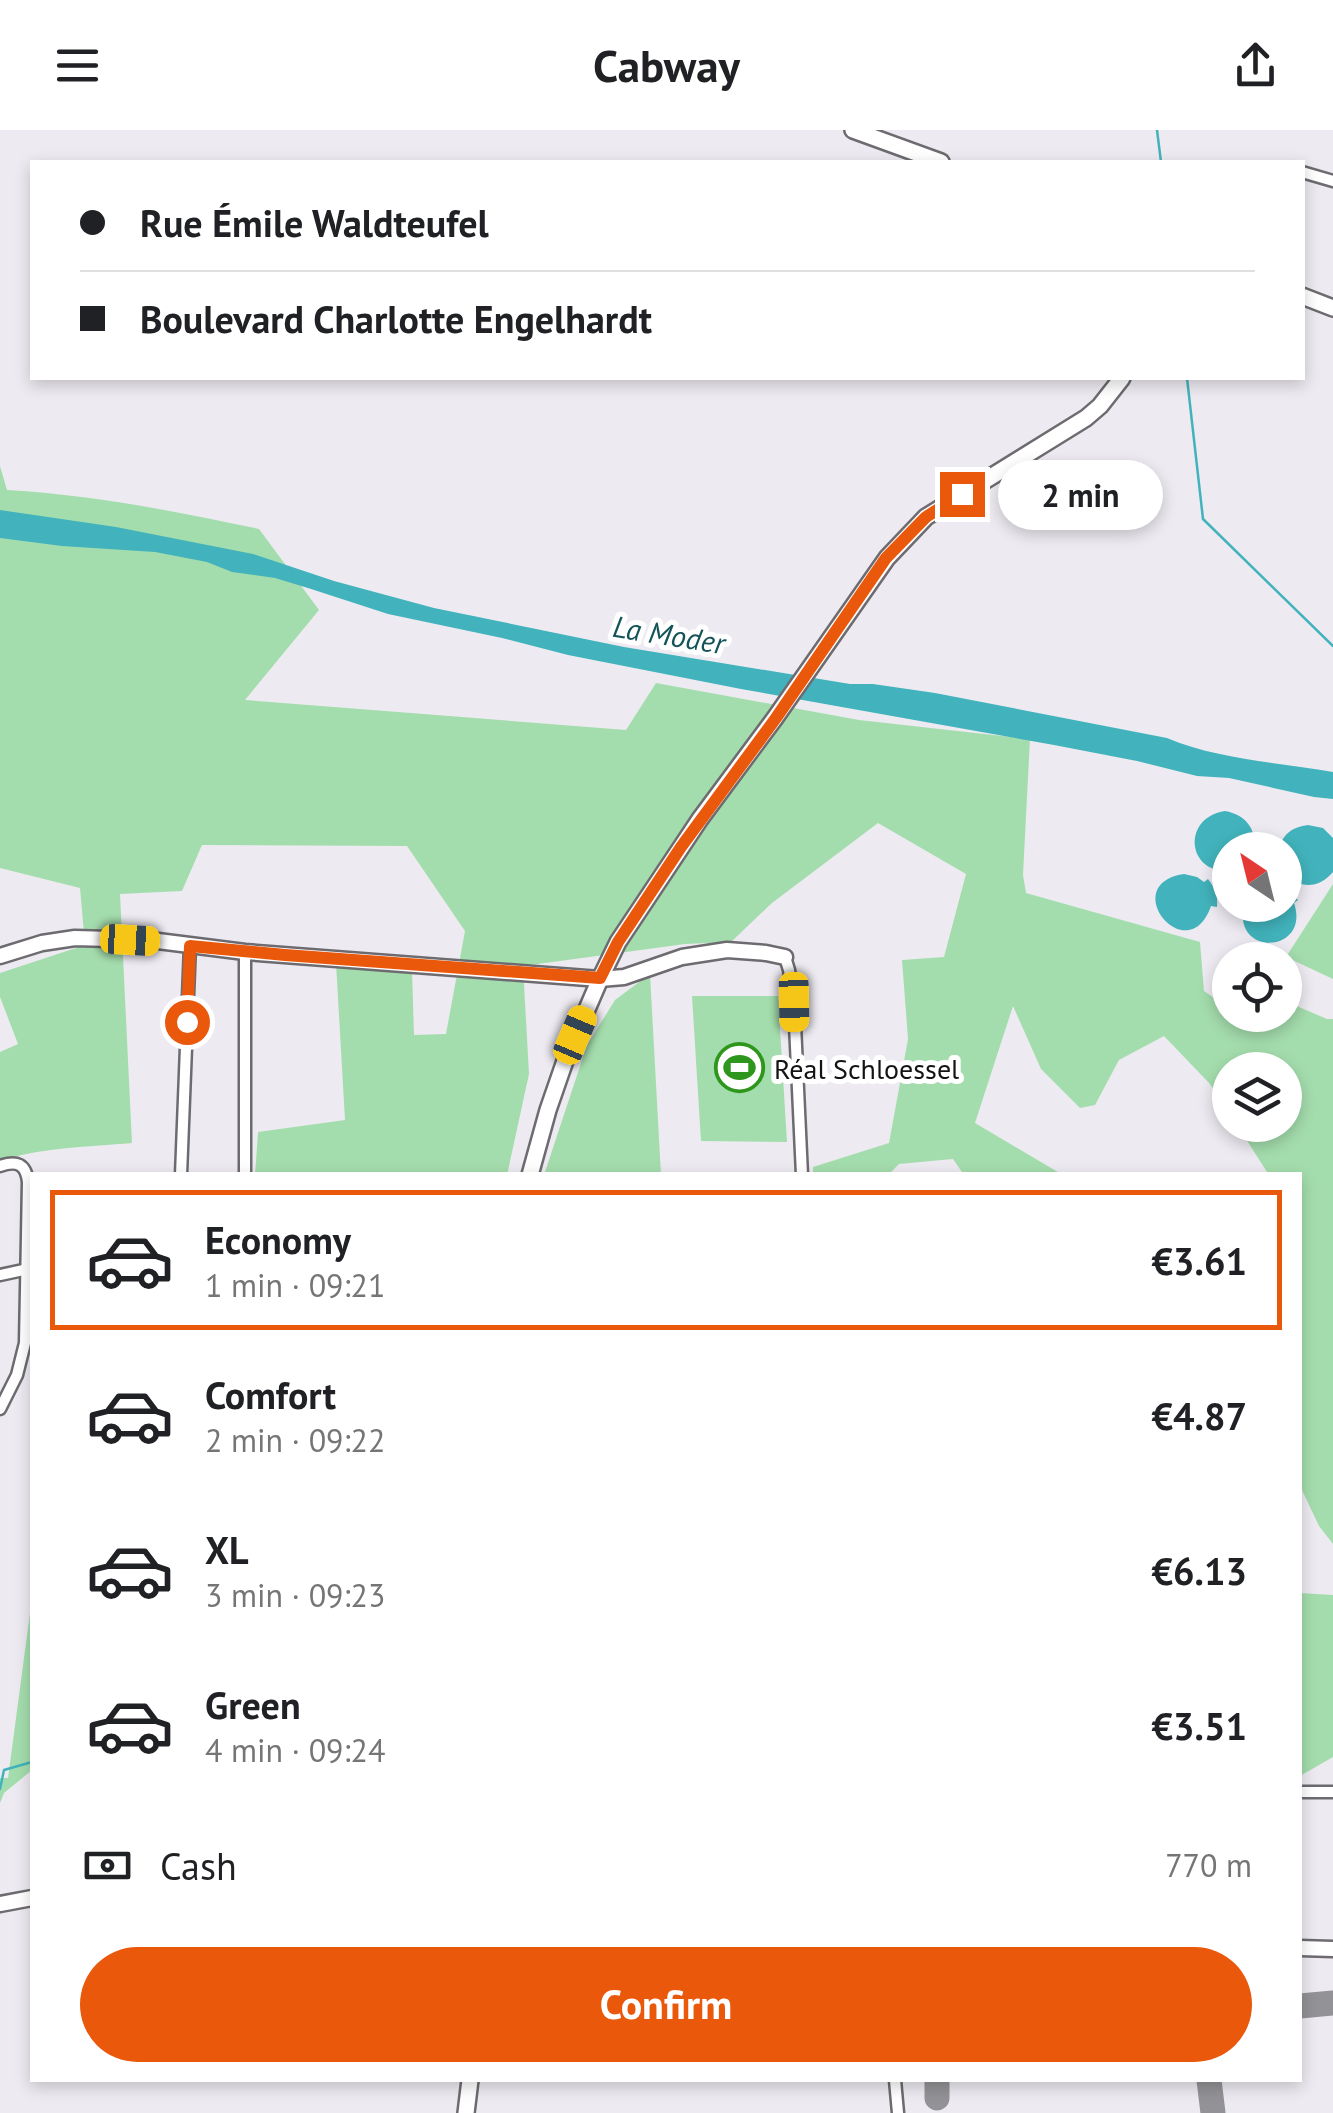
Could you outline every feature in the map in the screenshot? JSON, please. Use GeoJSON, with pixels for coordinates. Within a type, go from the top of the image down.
{"type":"FeatureCollection","features":[{"type":"Feature","properties":{"kind":"main road"},"geometry":{"type":"LineString","coordinates":[[854,130],[936,160]]}},
{"type":"Feature","properties":{"kind":"main road"},"geometry":{"type":"LineString","coordinates":[[1305,297],[1333,308]]}},
{"type":"Feature","properties":{"kind":"main road"},"geometry":{"type":"LineString","coordinates":[[531,1172],[557,1082],[630,912],[663,874],[776,718],[886,558],[913,528],[942,506],[1086,418],[1120,380]]}},
{"type":"Feature","properties":{"kind":"main road"},"geometry":{"type":"LineString","coordinates":[[466,2113],[470,2082]]}},
{"type":"Feature","properties":{"kind":"street"},"geometry":{"type":"LineString","coordinates":[[1305,173],[1333,181]]}},
{"type":"Feature","properties":{"kind":"street"},"geometry":{"type":"LineString","coordinates":[[1,955],[76,938],[150,940],[245,952],[600,978],[624,977],[682,956],[728,950],[785,957],[794,1002],[802,1172]]}},
{"type":"Feature","properties":{"kind":"street"},"geometry":{"type":"LineString","coordinates":[[181,1172],[190,946]]}},
{"type":"Feature","properties":{"kind":"street"},"geometry":{"type":"LineString","coordinates":[[245,952],[245,1172]]}},
{"type":"Feature","properties":{"kind":"street"},"geometry":{"type":"LineString","coordinates":[[0,1166],[17,1162],[27,1172],[29,1269],[25,1343],[17,1375],[5,1389],[0,1409]]}},
{"type":"Feature","properties":{"kind":"street"},"geometry":{"type":"LineString","coordinates":[[0,1275],[29,1269]]}},
{"type":"Feature","properties":{"kind":"street"},"geometry":{"type":"LineString","coordinates":[[1302,1792],[1333,1792]]}},
{"type":"Feature","properties":{"kind":"street"},"geometry":{"type":"LineString","coordinates":[[0,1904],[30,1898]]}},
{"type":"Feature","properties":{"kind":"street"},"geometry":{"type":"LineString","coordinates":[[1302,1948],[1333,1948]]}},
{"type":"Feature","properties":{"kind":"street"},"geometry":{"type":"LineString","coordinates":[[896,2082],[898,2113]]}},
{"type":"Feature","properties":{"kind":"green space"},"geometry":{"type":"Polygon","coordinates":[[[0,466],[7,490],[133,505],[259,529],[319,610],[245,700],[626,730],[656,683],[859,720],[1030,739],[1023,875],[1026,893],[1200,942],[1204,991],[1212,996],[1212,1032],[1302,1032],[1302,1008],[1333,1019],[1333,1544],[1319,1526],[1302,1490],[1302,1172],[1267,1172],[1248,1142],[1302,1142],[1302,1052],[1212,1052],[1212,1087],[1164,1036],[1119,1060],[1095,1105],[1080,1108],[1041,1069],[1013,1006],[975,1123],[1058,1172],[962,1172],[953,1159],[899,1164],[891,1172],[813,1172],[813,1167],[889,1143],[908,1039],[902,960],[944,957],[966,874],[878,823],[772,903],[731,942],[685,944],[523,966],[529,1074],[508,1172],[255,1172],[258,1132],[345,1120],[336,963],[412,970],[414,1035],[446,1034],[465,931],[407,846],[202,845],[182,891],[120,894],[132,1143],[49,1150],[0,1161],[0,1052],[18,1044],[0,997],[0,973],[85,945],[80,888],[0,868],[0,466]]]}},
{"type":"Feature","properties":{"kind":"green space"},"geometry":{"type":"Polygon","coordinates":[[[1333,884],[1333,979],[1302,964],[1302,942],[1296,942],[1333,884]]]}},
{"type":"Feature","properties":{"kind":"green space"},"geometry":{"type":"Polygon","coordinates":[[[650,974],[661,1172],[545,1172],[587,1045],[615,1000],[650,974]]]}},
{"type":"Feature","properties":{"kind":"green space","name":"Réal Schloessel"},"geometry":{"type":"Polygon","coordinates":[[[692,996],[778,996],[787,1142],[701,1141],[692,996]]]}},
{"type":"Feature","properties":{"kind":"green space"},"geometry":{"type":"Polygon","coordinates":[[[1302,1593],[1333,1595],[1333,1757],[1302,1775],[1302,1593]]]}},
{"type":"Feature","properties":{"kind":"green space"},"geometry":{"type":"Polygon","coordinates":[[[30,1613],[30,1772],[4,1793],[0,1803],[0,1778],[8,1778],[30,1613]]]}},
{"type":"Feature","properties":{"kind":"water"},"geometry":{"type":"Polygon","coordinates":[[[0,510],[116,527],[253,554],[434,608],[624,647],[850,684],[935,693],[1167,738],[1227,756],[1333,772],[1333,799],[568,655],[388,614],[275,578],[232,572],[207,562],[155,552],[0,538],[0,510]]]}},
{"type":"Feature","properties":{"kind":"water"},"geometry":{"type":"Polygon","coordinates":[[[1225,811],[1239,816],[1252,832],[1212,832],[1212,868],[1198,855],[1195,845],[1201,824],[1225,811]]]}},
{"type":"Feature","properties":{"kind":"water"},"geometry":{"type":"Polygon","coordinates":[[[1297,828],[1323,828],[1333,838],[1333,872],[1311,885],[1302,884],[1302,832],[1289,832],[1297,828]]]}},
{"type":"Feature","properties":{"kind":"water"},"geometry":{"type":"Polygon","coordinates":[[[1184,874],[1204,882],[1208,879],[1212,906],[1200,924],[1188,930],[1174,928],[1163,919],[1156,892],[1165,881],[1184,874]]]}},
{"type":"Feature","properties":{"kind":"water"},"geometry":{"type":"Polygon","coordinates":[[[1243,922],[1295,922],[1292,932],[1275,942],[1259,941],[1249,934],[1243,922]]]}},
{"type":"Feature","properties":{"kind":"waterway"},"geometry":{"type":"LineString","coordinates":[[1157,130],[1161,160]]}},
{"type":"Feature","properties":{"kind":"waterway"},"geometry":{"type":"LineString","coordinates":[[1187,380],[1203,519],[1333,646]]}},
{"type":"Feature","properties":{"kind":"waterway"},"geometry":{"type":"LineString","coordinates":[[0,1789],[4,1770],[30,1763]]}},
{"type":"Feature","properties":{"kind":"taxiway"},"geometry":{"type":"LineString","coordinates":[[1302,2006],[1333,2003]]}},
{"type":"Feature","properties":{"kind":"taxiway"},"geometry":{"type":"LineString","coordinates":[[937,2082],[937,2098]]}},
{"type":"Feature","properties":{"kind":"taxiway"},"geometry":{"type":"LineString","coordinates":[[1209,2082],[1213,2113]]}},
{"type":"Feature","properties":{"kind":"place","name":"Réal Schloessel"},"geometry":{"type":"Point","coordinates":[739,1068]}},
{"type":"Feature","properties":{"kind":"route"},"geometry":{"type":"LineString","coordinates":[[187,1022],[190,946],[600,978],[618,942],[700,819],[776,718],[886,558],[926,517],[962,494]]}},
{"type":"Feature","properties":{"kind":"water label","name":"La Moder"},"geometry":{"type":"Point","coordinates":[669,634]}}]}
